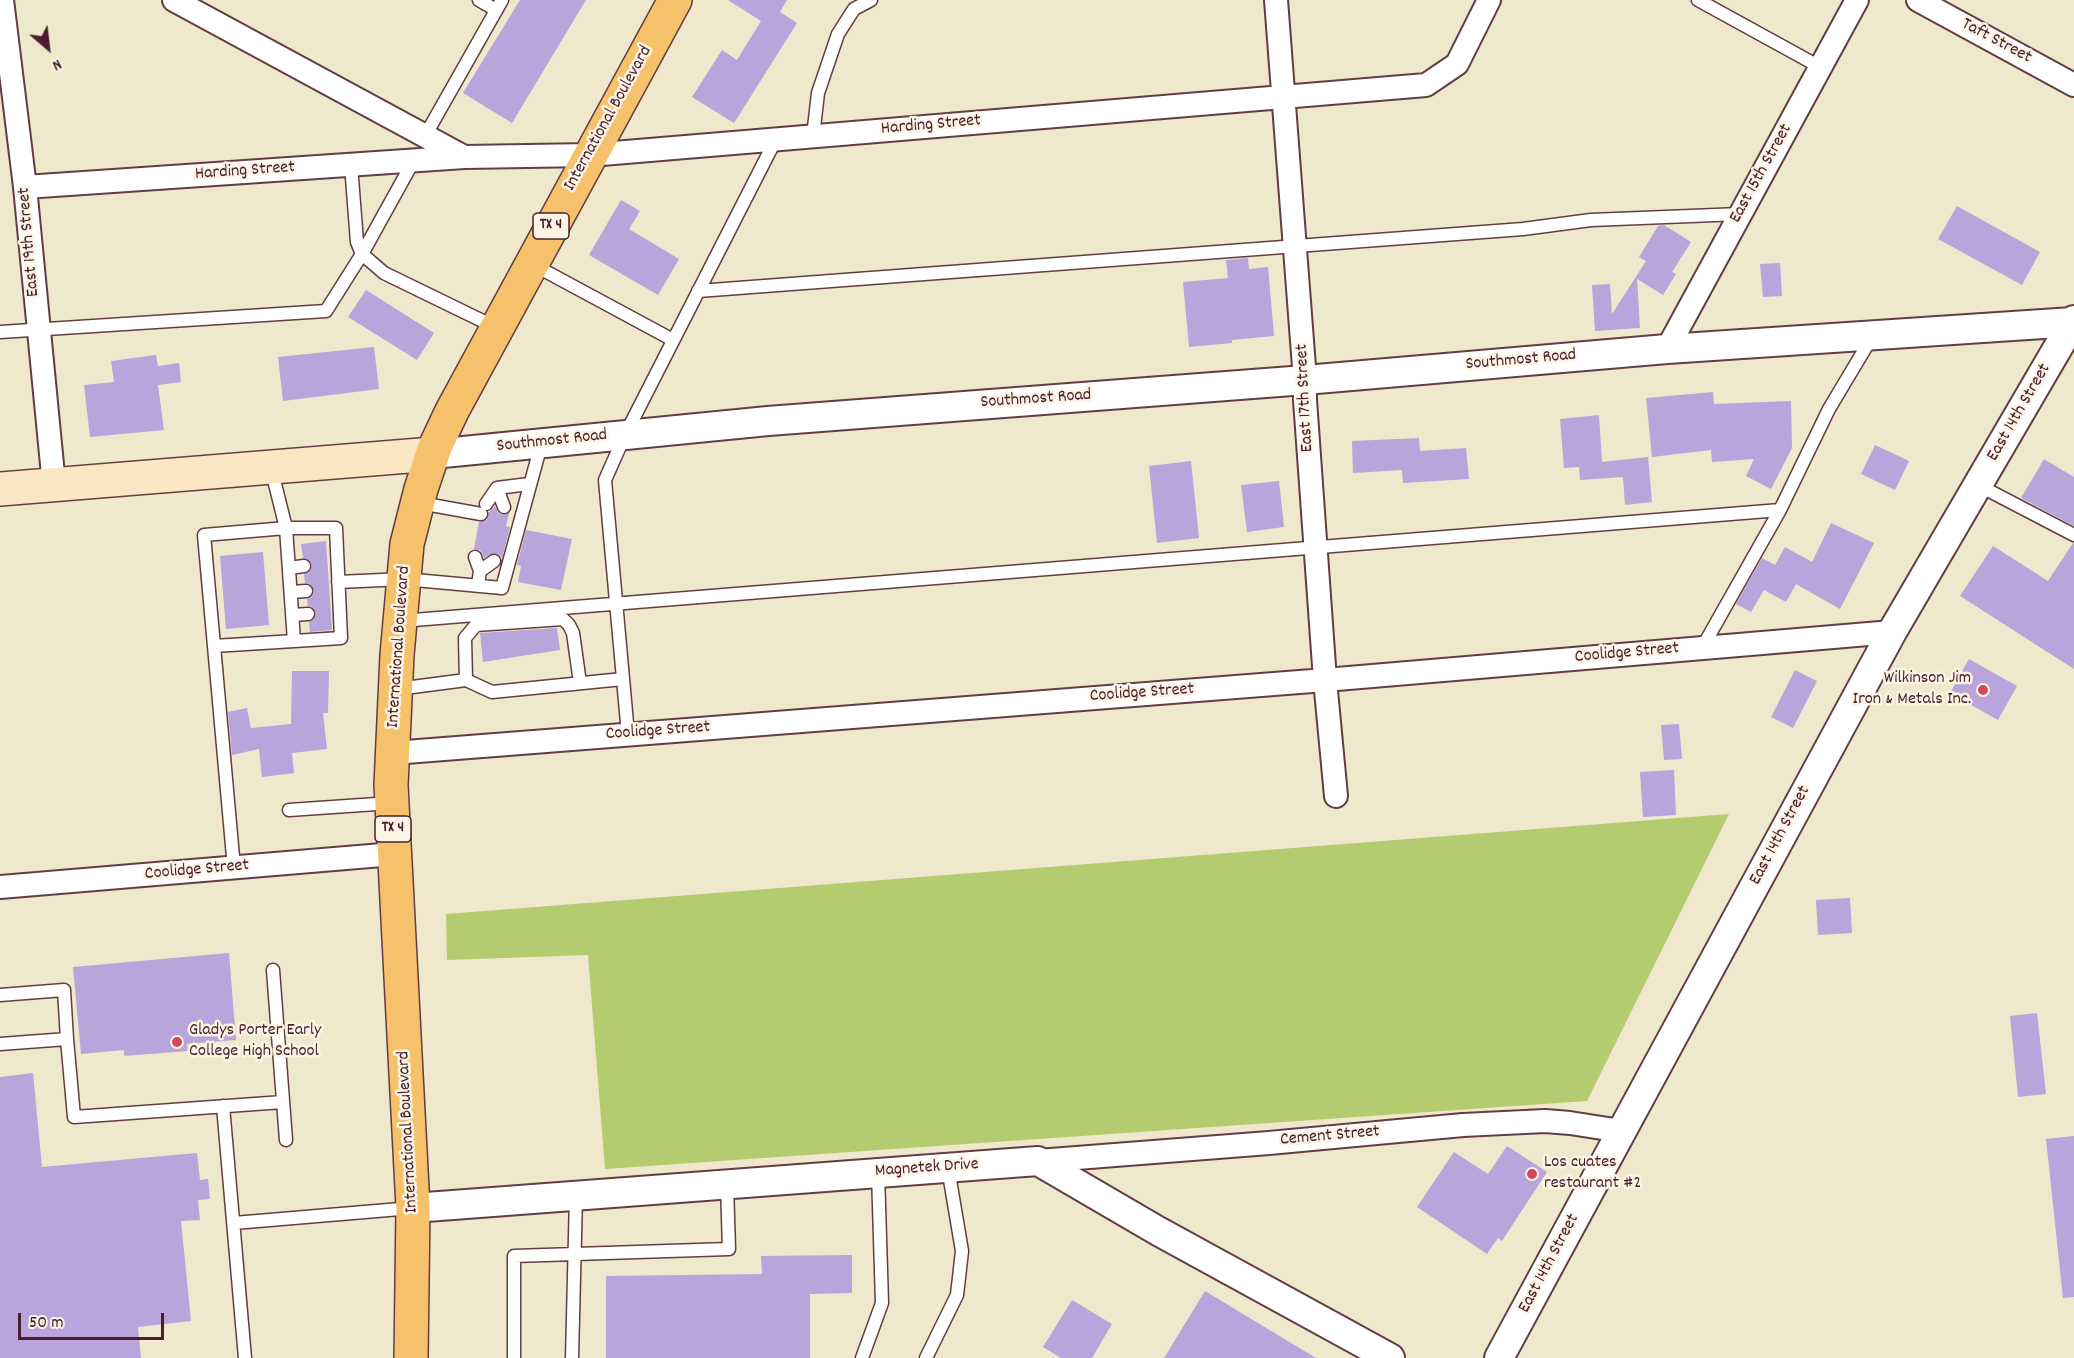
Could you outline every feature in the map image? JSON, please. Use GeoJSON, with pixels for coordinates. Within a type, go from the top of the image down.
{"type":"FeatureCollection","features":[{"type":"Feature","properties":{"kind":"main road","name":"International Boulevard"},"geometry":{"type":"LineString","coordinates":[[411,1358],[413,1208],[392,803],[396,689],[407,544],[433,454],[452,411],[675,0]]}},
{"type":"Feature","properties":{"kind":"main road","name":"Southmost Road"},"geometry":{"type":"LineString","coordinates":[[0,489],[433,454]]}},
{"type":"Feature","properties":{"kind":"street","name":"East 19th Street"},"geometry":{"type":"LineString","coordinates":[[2,0],[25,187],[54,485]]}},
{"type":"Feature","properties":{"kind":"street","name":"Harding Street"},"geometry":{"type":"LineString","coordinates":[[174,0],[464,157]]}},
{"type":"Feature","properties":{"kind":"street","name":"East 17th Street"},"geometry":{"type":"LineString","coordinates":[[1276,0],[1325,680],[1336,796]]}},
{"type":"Feature","properties":{"kind":"street","name":"Harding Street"},"geometry":{"type":"LineString","coordinates":[[25,187],[464,157],[590,155],[1426,85],[1457,64],[1489,0]]}},
{"type":"Feature","properties":{"kind":"street","name":"East 15th Street"},"geometry":{"type":"LineString","coordinates":[[1667,349],[1857,0]]}},
{"type":"Feature","properties":{"kind":"street","name":"Taft Street"},"geometry":{"type":"LineString","coordinates":[[1918,0],[2074,85]]}},
{"type":"Feature","properties":{"kind":"street","name":"Southmost Road"},"geometry":{"type":"LineString","coordinates":[[433,454],[780,420],[1305,380],[1667,349],[2074,321]]}},
{"type":"Feature","properties":{"kind":"street","name":"East 14th Street"},"geometry":{"type":"LineString","coordinates":[[1499,1358],[1892,632],[2074,321]]}},
{"type":"Feature","properties":{"kind":"street","name":"Coolidge Street"},"geometry":{"type":"LineString","coordinates":[[393,753],[1325,680],[1892,632]]}},
{"type":"Feature","properties":{"kind":"street","name":"Coolidge Street"},"geometry":{"type":"LineString","coordinates":[[0,887],[394,854]]}},
{"type":"Feature","properties":{"kind":"street","name":"Cement Street"},"geometry":{"type":"LineString","coordinates":[[1038,1161],[1463,1125],[1570,1122],[1621,1131]]}},
{"type":"Feature","properties":{"kind":"street","name":"Magnetek Drive"},"geometry":{"type":"LineString","coordinates":[[413,1208],[1038,1161]]}},
{"type":"Feature","properties":{"kind":"street"},"geometry":{"type":"LineString","coordinates":[[1038,1161],[1158,1231],[1390,1358]]}},
{"type":"Feature","properties":{"kind":"lane"},"geometry":{"type":"LineString","coordinates":[[425,136],[499,5],[479,0]]}},
{"type":"Feature","properties":{"kind":"lane"},"geometry":{"type":"LineString","coordinates":[[813,135],[819,93],[838,34],[854,9],[871,0]]}},
{"type":"Feature","properties":{"kind":"lane"},"geometry":{"type":"LineString","coordinates":[[1698,0],[1821,67]]}},
{"type":"Feature","properties":{"kind":"lane"},"geometry":{"type":"LineString","coordinates":[[628,734],[605,480],[625,435],[776,139]]}},
{"type":"Feature","properties":{"kind":"lane"},"geometry":{"type":"LineString","coordinates":[[0,332],[326,311],[362,254],[414,160]]}},
{"type":"Feature","properties":{"kind":"lane"},"geometry":{"type":"LineString","coordinates":[[351,165],[357,242],[362,254],[384,273],[496,328]]}},
{"type":"Feature","properties":{"kind":"lane"},"geometry":{"type":"LineString","coordinates":[[698,291],[1523,229],[1591,220],[1740,214]]}},
{"type":"Feature","properties":{"kind":"lane"},"geometry":{"type":"LineString","coordinates":[[531,263],[674,340]]}},
{"type":"Feature","properties":{"kind":"lane"},"geometry":{"type":"LineString","coordinates":[[1702,648],[1780,510],[1829,409],[1874,334]]}},
{"type":"Feature","properties":{"kind":"lane"},"geometry":{"type":"LineString","coordinates":[[336,586],[404,579],[502,588],[541,443]]}},
{"type":"Feature","properties":{"kind":"lane"},"geometry":{"type":"LineString","coordinates":[[271,467],[286,528],[294,641]]}},
{"type":"Feature","properties":{"kind":"lane"},"geometry":{"type":"LineString","coordinates":[[418,503],[483,509],[497,488],[529,484]]}},
{"type":"Feature","properties":{"kind":"lane"},"geometry":{"type":"LineString","coordinates":[[1978,485],[2074,535]]}},
{"type":"Feature","properties":{"kind":"lane"},"geometry":{"type":"LineString","coordinates":[[497,488],[504,507]]}},
{"type":"Feature","properties":{"kind":"lane"},"geometry":{"type":"LineString","coordinates":[[476,620],[616,603],[1780,510]]}},
{"type":"Feature","properties":{"kind":"lane"},"geometry":{"type":"LineString","coordinates":[[214,646],[341,638],[336,612],[333,564],[336,528],[286,528],[204,535],[214,646],[234,868]]}},
{"type":"Feature","properties":{"kind":"lane"},"geometry":{"type":"LineString","coordinates":[[475,557],[480,571],[478,585]]}},
{"type":"Feature","properties":{"kind":"lane"},"geometry":{"type":"LineString","coordinates":[[480,571],[494,561]]}},
{"type":"Feature","properties":{"kind":"lane"},"geometry":{"type":"LineString","coordinates":[[289,568],[304,566]]}},
{"type":"Feature","properties":{"kind":"lane"},"geometry":{"type":"LineString","coordinates":[[291,592],[306,591]]}},
{"type":"Feature","properties":{"kind":"lane"},"geometry":{"type":"LineString","coordinates":[[292,615],[308,614]]}},
{"type":"Feature","properties":{"kind":"lane"},"geometry":{"type":"LineString","coordinates":[[400,621],[563,619],[573,633],[580,683]]}},
{"type":"Feature","properties":{"kind":"lane"},"geometry":{"type":"LineString","coordinates":[[466,680],[465,638],[476,620]]}},
{"type":"Feature","properties":{"kind":"lane"},"geometry":{"type":"LineString","coordinates":[[396,689],[466,680],[492,693],[623,679]]}},
{"type":"Feature","properties":{"kind":"lane"},"geometry":{"type":"LineString","coordinates":[[289,810],[392,803]]}},
{"type":"Feature","properties":{"kind":"lane"},"geometry":{"type":"LineString","coordinates":[[273,970],[286,1140]]}},
{"type":"Feature","properties":{"kind":"lane"},"geometry":{"type":"LineString","coordinates":[[0,995],[64,990],[74,1117],[283,1102]]}},
{"type":"Feature","properties":{"kind":"lane"},"geometry":{"type":"LineString","coordinates":[[0,1044],[67,1039]]}},
{"type":"Feature","properties":{"kind":"lane"},"geometry":{"type":"LineString","coordinates":[[223,1106],[245,1358]]}},
{"type":"Feature","properties":{"kind":"lane"},"geometry":{"type":"LineString","coordinates":[[926,1358],[957,1295],[962,1251],[948,1167]]}},
{"type":"Feature","properties":{"kind":"lane"},"geometry":{"type":"LineString","coordinates":[[862,1358],[882,1303],[878,1173]]}},
{"type":"Feature","properties":{"kind":"lane"},"geometry":{"type":"LineString","coordinates":[[514,1358],[514,1256],[573,1256],[729,1249],[727,1185]]}},
{"type":"Feature","properties":{"kind":"lane"},"geometry":{"type":"LineString","coordinates":[[572,1358],[576,1196]]}},
{"type":"Feature","properties":{"kind":"lane"},"geometry":{"type":"LineString","coordinates":[[234,1223],[413,1208]]}},
{"type":"Feature","properties":{"kind":"green space"},"geometry":{"type":"Polygon","coordinates":[[[1729,814],[1587,1101],[605,1169],[588,955],[447,960],[446,914],[1729,814]]]}},
{"type":"Feature","properties":{"kind":"building"},"geometry":{"type":"Polygon","coordinates":[[[520,0],[586,0],[512,123],[463,93],[520,0]]]}},
{"type":"Feature","properties":{"kind":"building"},"geometry":{"type":"Polygon","coordinates":[[[728,0],[787,0],[780,12],[797,23],[734,123],[692,97],[722,50],[737,60],[761,21],[728,0]]]}},
{"type":"Feature","properties":{"kind":"building"},"geometry":{"type":"Polygon","coordinates":[[[621,200],[640,211],[629,229],[679,259],[658,295],[589,255],[621,200]]]}},
{"type":"Feature","properties":{"kind":"building"},"geometry":{"type":"Polygon","coordinates":[[[1957,206],[2040,252],[2022,285],[1938,239],[1957,206]]]}},
{"type":"Feature","properties":{"kind":"building"},"geometry":{"type":"Polygon","coordinates":[[[1664,225],[1691,242],[1672,272],[1676,274],[1663,295],[1637,279],[1640,328],[1595,331],[1592,285],[1610,284],[1612,314],[1646,261],[1639,257],[1658,226],[1664,225]]]}},
{"type":"Feature","properties":{"kind":"building"},"geometry":{"type":"Polygon","coordinates":[[[1248,258],[1249,269],[1268,267],[1274,336],[1189,347],[1183,282],[1228,278],[1226,260],[1248,258]]]}},
{"type":"Feature","properties":{"kind":"building"},"geometry":{"type":"Polygon","coordinates":[[[1780,263],[1782,296],[1763,297],[1760,264],[1780,263]]]}},
{"type":"Feature","properties":{"kind":"building"},"geometry":{"type":"Polygon","coordinates":[[[366,290],[434,333],[417,360],[348,317],[366,290]]]}},
{"type":"Feature","properties":{"kind":"building"},"geometry":{"type":"Polygon","coordinates":[[[374,347],[379,389],[283,401],[278,357],[374,347]]]}},
{"type":"Feature","properties":{"kind":"building"},"geometry":{"type":"Polygon","coordinates":[[[156,355],[158,366],[179,363],[181,382],[158,385],[164,430],[90,437],[84,385],[114,382],[111,361],[156,355]]]}},
{"type":"Feature","properties":{"kind":"building"},"geometry":{"type":"Polygon","coordinates":[[[1713,392],[1714,404],[1791,401],[1792,448],[1771,489],[1746,476],[1754,459],[1712,462],[1711,450],[1652,457],[1646,398],[1713,392]]]}},
{"type":"Feature","properties":{"kind":"building"},"geometry":{"type":"Polygon","coordinates":[[[1599,415],[1602,462],[1648,457],[1652,502],[1625,505],[1623,477],[1580,480],[1579,467],[1564,468],[1560,419],[1599,415]]]}},
{"type":"Feature","properties":{"kind":"building"},"geometry":{"type":"Polygon","coordinates":[[[1419,438],[1420,451],[1466,448],[1469,479],[1403,483],[1402,470],[1353,473],[1352,441],[1419,438]]]}},
{"type":"Feature","properties":{"kind":"building"},"geometry":{"type":"Polygon","coordinates":[[[1875,445],[1909,461],[1895,490],[1861,474],[1875,445]]]}},
{"type":"Feature","properties":{"kind":"building"},"geometry":{"type":"Polygon","coordinates":[[[2044,459],[2074,477],[2074,526],[2021,498],[2044,459]]]}},
{"type":"Feature","properties":{"kind":"building"},"geometry":{"type":"Polygon","coordinates":[[[1191,461],[1199,538],[1157,543],[1149,466],[1191,461]]]}},
{"type":"Feature","properties":{"kind":"building"},"geometry":{"type":"Polygon","coordinates":[[[1279,481],[1284,527],[1247,532],[1241,485],[1279,481]]]}},
{"type":"Feature","properties":{"kind":"building"},"geometry":{"type":"Polygon","coordinates":[[[495,506],[499,514],[509,513],[506,526],[510,527],[502,558],[494,553],[484,558],[480,550],[474,549],[479,522],[487,520],[489,512],[495,506]]]}},
{"type":"Feature","properties":{"kind":"building"},"geometry":{"type":"Polygon","coordinates":[[[1831,523],[1874,543],[1840,609],[1796,584],[1786,602],[1764,590],[1751,612],[1736,604],[1762,558],[1775,565],[1785,547],[1812,562],[1831,523]]]}},
{"type":"Feature","properties":{"kind":"building"},"geometry":{"type":"Polygon","coordinates":[[[526,530],[572,539],[561,590],[518,582],[521,566],[517,565],[526,530]]]}},
{"type":"Feature","properties":{"kind":"building"},"geometry":{"type":"Polygon","coordinates":[[[326,541],[332,630],[310,632],[309,622],[315,618],[316,613],[312,607],[308,606],[307,599],[313,595],[314,590],[310,584],[305,583],[304,574],[309,572],[312,566],[310,561],[303,558],[301,544],[326,541]]]}},
{"type":"Feature","properties":{"kind":"building"},"geometry":{"type":"Polygon","coordinates":[[[2073,543],[2074,669],[1960,596],[1993,546],[2048,581],[2073,543]]]}},
{"type":"Feature","properties":{"kind":"building"},"geometry":{"type":"Polygon","coordinates":[[[263,552],[269,625],[226,629],[220,556],[263,552]]]}},
{"type":"Feature","properties":{"kind":"building"},"geometry":{"type":"Polygon","coordinates":[[[557,628],[560,650],[483,662],[480,633],[557,628]]]}},
{"type":"Feature","properties":{"kind":"building","name":"Wilkinson Jim Iron & Metals Inc."},"geometry":{"type":"Polygon","coordinates":[[[1969,659],[2017,686],[1998,720],[1950,693],[1969,659]]]}},
{"type":"Feature","properties":{"kind":"building"},"geometry":{"type":"Polygon","coordinates":[[[1795,670],[1817,681],[1793,728],[1771,717],[1795,670]]]}},
{"type":"Feature","properties":{"kind":"building"},"geometry":{"type":"Polygon","coordinates":[[[292,671],[329,671],[328,713],[323,713],[327,749],[292,753],[294,773],[262,777],[259,749],[232,755],[228,712],[247,708],[251,728],[291,724],[292,671]]]}},
{"type":"Feature","properties":{"kind":"building"},"geometry":{"type":"Polygon","coordinates":[[[1679,724],[1682,759],[1664,760],[1661,725],[1679,724]]]}},
{"type":"Feature","properties":{"kind":"building"},"geometry":{"type":"Polygon","coordinates":[[[1674,770],[1676,815],[1643,817],[1640,772],[1674,770]]]}},
{"type":"Feature","properties":{"kind":"building"},"geometry":{"type":"Polygon","coordinates":[[[1850,898],[1852,933],[1818,935],[1816,900],[1850,898]]]}},
{"type":"Feature","properties":{"kind":"building"},"geometry":{"type":"Polygon","coordinates":[[[229,953],[236,1040],[187,1044],[188,1051],[124,1056],[124,1050],[81,1054],[73,967],[229,953]]]}},
{"type":"Feature","properties":{"kind":"building"},"geometry":{"type":"Polygon","coordinates":[[[2037,1013],[2046,1094],[2018,1097],[2010,1016],[2037,1013]]]}},
{"type":"Feature","properties":{"kind":"building"},"geometry":{"type":"Polygon","coordinates":[[[33,1073],[42,1167],[197,1153],[200,1180],[208,1179],[210,1199],[198,1200],[200,1220],[181,1221],[191,1321],[138,1327],[141,1358],[0,1358],[0,1077],[33,1073]]]}},
{"type":"Feature","properties":{"kind":"building"},"geometry":{"type":"Polygon","coordinates":[[[2074,1136],[2074,1297],[2063,1298],[2046,1139],[2074,1136]]]}},
{"type":"Feature","properties":{"kind":"building"},"geometry":{"type":"Polygon","coordinates":[[[1507,1146],[1547,1172],[1502,1241],[1498,1238],[1487,1254],[1417,1207],[1454,1152],[1488,1174],[1507,1146]]]}},
{"type":"Feature","properties":{"kind":"building"},"geometry":{"type":"Polygon","coordinates":[[[852,1255],[852,1293],[810,1294],[810,1358],[606,1358],[606,1276],[762,1274],[761,1256],[852,1255]]]}},
{"type":"Feature","properties":{"kind":"building"},"geometry":{"type":"Polygon","coordinates":[[[1205,1291],[1316,1358],[1164,1358],[1205,1291]]]}},
{"type":"Feature","properties":{"kind":"building"},"geometry":{"type":"Polygon","coordinates":[[[1072,1300],[1112,1324],[1092,1358],[1061,1358],[1043,1347],[1072,1300]]]}},
{"type":"Feature","properties":{"kind":"place","name":"Wilkinson Jim Iron & Metals Inc."},"geometry":{"type":"Point","coordinates":[1983,690]}},
{"type":"Feature","properties":{"kind":"place","name":"Gladys Porter Early College High School"},"geometry":{"type":"Point","coordinates":[177,1042]}},
{"type":"Feature","properties":{"kind":"place","name":"Los cuates restaurant #2"},"geometry":{"type":"Point","coordinates":[1532,1174]}}]}
